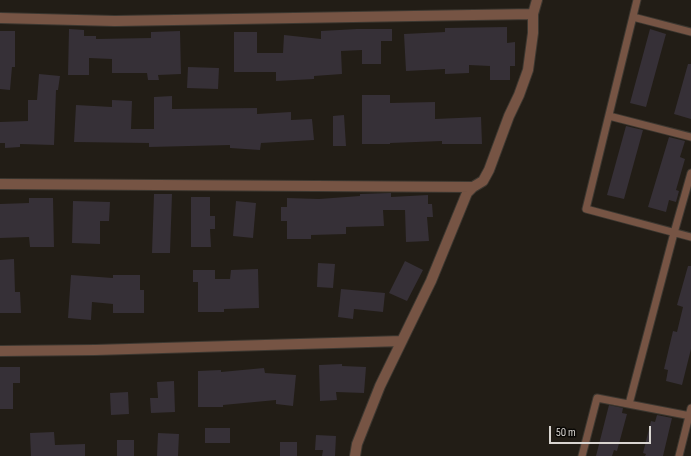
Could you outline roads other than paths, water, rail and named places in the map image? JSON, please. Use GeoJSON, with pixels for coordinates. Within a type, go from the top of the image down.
{"type":"FeatureCollection","features":[{"type":"Feature","properties":{"kind":"street"},"geometry":{"type":"LineString","coordinates":[[355,456],[358,444],[380,386],[431,281],[467,193],[483,180],[489,170],[509,116],[519,95],[528,70],[533,33],[533,14],[537,0]]}},
{"type":"Feature","properties":{"kind":"street"},"geometry":{"type":"LineString","coordinates":[[0,18],[115,21],[533,14]]}},
{"type":"Feature","properties":{"kind":"street"},"geometry":{"type":"LineString","coordinates":[[0,184],[473,187]]}},
{"type":"Feature","properties":{"kind":"street"},"geometry":{"type":"LineString","coordinates":[[0,351],[95,350],[402,341]]}},
{"type":"Feature","properties":{"kind":"lane"},"geometry":{"type":"LineString","coordinates":[[637,0],[586,209],[691,237]]}},
{"type":"Feature","properties":{"kind":"lane"},"geometry":{"type":"LineString","coordinates":[[633,18],[691,32]]}},
{"type":"Feature","properties":{"kind":"lane"},"geometry":{"type":"LineString","coordinates":[[609,116],[691,137]]}},
{"type":"Feature","properties":{"kind":"lane"},"geometry":{"type":"LineString","coordinates":[[629,404],[691,174]]}},
{"type":"Feature","properties":{"kind":"lane"},"geometry":{"type":"LineString","coordinates":[[582,456],[598,398],[690,416]]}},
{"type":"Feature","properties":{"kind":"lane"},"geometry":{"type":"LineString","coordinates":[[679,456],[691,408]]}}]}
